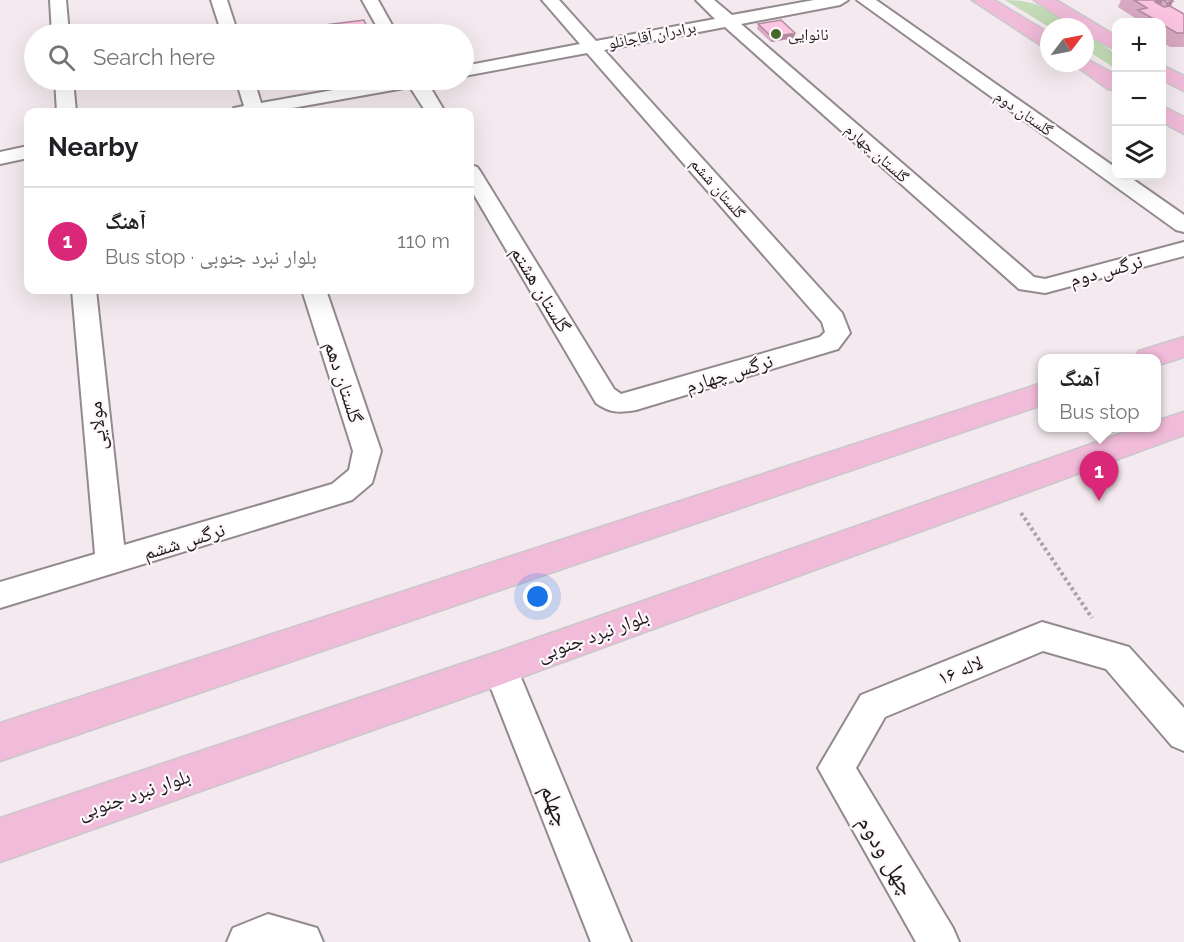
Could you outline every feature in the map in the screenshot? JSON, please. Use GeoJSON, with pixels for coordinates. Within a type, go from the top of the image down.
{"type":"FeatureCollection","features":[{"type":"Feature","properties":{"kind":"main road"},"geometry":{"type":"LineString","coordinates":[[981,0],[1040,36]]}},
{"type":"Feature","properties":{"kind":"main road"},"geometry":{"type":"LineString","coordinates":[[1043,0],[1112,42]]}},
{"type":"Feature","properties":{"kind":"main road"},"geometry":{"type":"LineString","coordinates":[[1094,70],[1112,82]]}},
{"type":"Feature","properties":{"kind":"main road"},"geometry":{"type":"LineString","coordinates":[[1163,72],[1184,85]]}},
{"type":"Feature","properties":{"kind":"main road"},"geometry":{"type":"LineString","coordinates":[[1166,115],[1184,127]]}},
{"type":"Feature","properties":{"kind":"main road"},"geometry":{"type":"LineString","coordinates":[[1161,354],[1184,347]]}},
{"type":"Feature","properties":{"kind":"main road"},"geometry":{"type":"LineString","coordinates":[[0,742],[1038,395]]}},
{"type":"Feature","properties":{"kind":"main road","name":"بلوار نبرد جنوبی"},"geometry":{"type":"LineString","coordinates":[[1161,431],[1184,423]]}},
{"type":"Feature","properties":{"kind":"main road","name":"بلوار نبرد جنوبی"},"geometry":{"type":"LineString","coordinates":[[0,840],[501,668],[1159,432]]}},
{"type":"Feature","properties":{"kind":"street"},"geometry":{"type":"LineString","coordinates":[[58,0],[60,24]]}},
{"type":"Feature","properties":{"kind":"street"},"geometry":{"type":"LineString","coordinates":[[219,0],[227,24]]}},
{"type":"Feature","properties":{"kind":"street"},"geometry":{"type":"LineString","coordinates":[[369,0],[383,24]]}},
{"type":"Feature","properties":{"kind":"street","name":"گلستان ششم"},"geometry":{"type":"LineString","coordinates":[[550,0],[833,319],[838,333]]}},
{"type":"Feature","properties":{"kind":"street","name":"گلستان چهارم"},"geometry":{"type":"LineString","coordinates":[[704,0],[1027,284]]}},
{"type":"Feature","properties":{"kind":"street","name":"برادران آقاجانلو"},"geometry":{"type":"LineString","coordinates":[[474,69],[840,0]]}},
{"type":"Feature","properties":{"kind":"street","name":"گلستان دوم"},"geometry":{"type":"LineString","coordinates":[[865,0],[1184,225]]}},
{"type":"Feature","properties":{"kind":"street"},"geometry":{"type":"LineString","coordinates":[[65,90],[67,108]]}},
{"type":"Feature","properties":{"kind":"street"},"geometry":{"type":"LineString","coordinates":[[247,90],[249,108]]}},
{"type":"Feature","properties":{"kind":"street"},"geometry":{"type":"LineString","coordinates":[[271,108],[363,90]]}},
{"type":"Feature","properties":{"kind":"street"},"geometry":{"type":"LineString","coordinates":[[421,90],[432,108]]}},
{"type":"Feature","properties":{"kind":"street"},"geometry":{"type":"LineString","coordinates":[[0,158],[24,154]]}},
{"type":"Feature","properties":{"kind":"street","name":"گلستان هشتم"},"geometry":{"type":"LineString","coordinates":[[474,178],[605,396],[616,404]]}},
{"type":"Feature","properties":{"kind":"street","name":"نرگس دوم"},"geometry":{"type":"LineString","coordinates":[[1027,284],[1045,286],[1184,249]]}},
{"type":"Feature","properties":{"kind":"street","name":"مولایی"},"geometry":{"type":"LineString","coordinates":[[84,294],[111,563]]}},
{"type":"Feature","properties":{"kind":"street","name":"گلستان دهم"},"geometry":{"type":"LineString","coordinates":[[315,294],[367,451],[363,475]]}},
{"type":"Feature","properties":{"kind":"street","name":"نرگس چهارم"},"geometry":{"type":"LineString","coordinates":[[616,404],[636,401],[829,343],[838,333]]}},
{"type":"Feature","properties":{"kind":"street","name":"نرگس ششم"},"geometry":{"type":"LineString","coordinates":[[0,595],[342,492],[363,475]]}},
{"type":"Feature","properties":{"kind":"street","name":"لاله ۱۶"},"geometry":{"type":"LineString","coordinates":[[836,768],[873,706],[1042,636],[1117,657]]}},
{"type":"Feature","properties":{"kind":"street"},"geometry":{"type":"LineString","coordinates":[[1117,657],[1184,734]]}},
{"type":"Feature","properties":{"kind":"street","name":"چهلم"},"geometry":{"type":"LineString","coordinates":[[501,668],[611,942]]}},
{"type":"Feature","properties":{"kind":"street","name":"چهل ودوم"},"geometry":{"type":"LineString","coordinates":[[836,768],[939,942]]}},
{"type":"Feature","properties":{"kind":"street"},"geometry":{"type":"LineString","coordinates":[[247,942],[268,934],[302,941]]}},
{"type":"Feature","properties":{"kind":"path"},"geometry":{"type":"LineString","coordinates":[[1001,488],[1036,530],[1117,657]]}},
{"type":"Feature","properties":{"kind":"green space"},"geometry":{"type":"Polygon","coordinates":[[[1005,0],[1035,4],[1061,18],[1040,18],[1040,21],[1005,0]]]}},
{"type":"Feature","properties":{"kind":"green space"},"geometry":{"type":"Polygon","coordinates":[[[1094,39],[1112,51],[1112,66],[1094,55],[1094,39]]]}},
{"type":"Feature","properties":{"kind":"building"},"geometry":{"type":"Polygon","coordinates":[[[1134,0],[1161,0],[1155,2],[1164,7],[1170,6],[1184,14],[1184,33],[1177,33],[1166,27],[1166,18],[1152,18],[1138,10],[1147,8],[1134,0]]]}},
{"type":"Feature","properties":{"kind":"building"},"geometry":{"type":"Polygon","coordinates":[[[364,20],[366,24],[333,24],[364,20]]]}},
{"type":"Feature","properties":{"kind":"building"},"geometry":{"type":"Polygon","coordinates":[[[781,20],[795,33],[772,37],[758,24],[781,20]]]}},
{"type":"Feature","properties":{"kind":"place","name":"نانوایی"},"geometry":{"type":"Point","coordinates":[776,34]}},
{"type":"Feature","properties":{"kind":"place","name":"آهنگ"},"geometry":{"type":"Point","coordinates":[1099,501]}}]}
